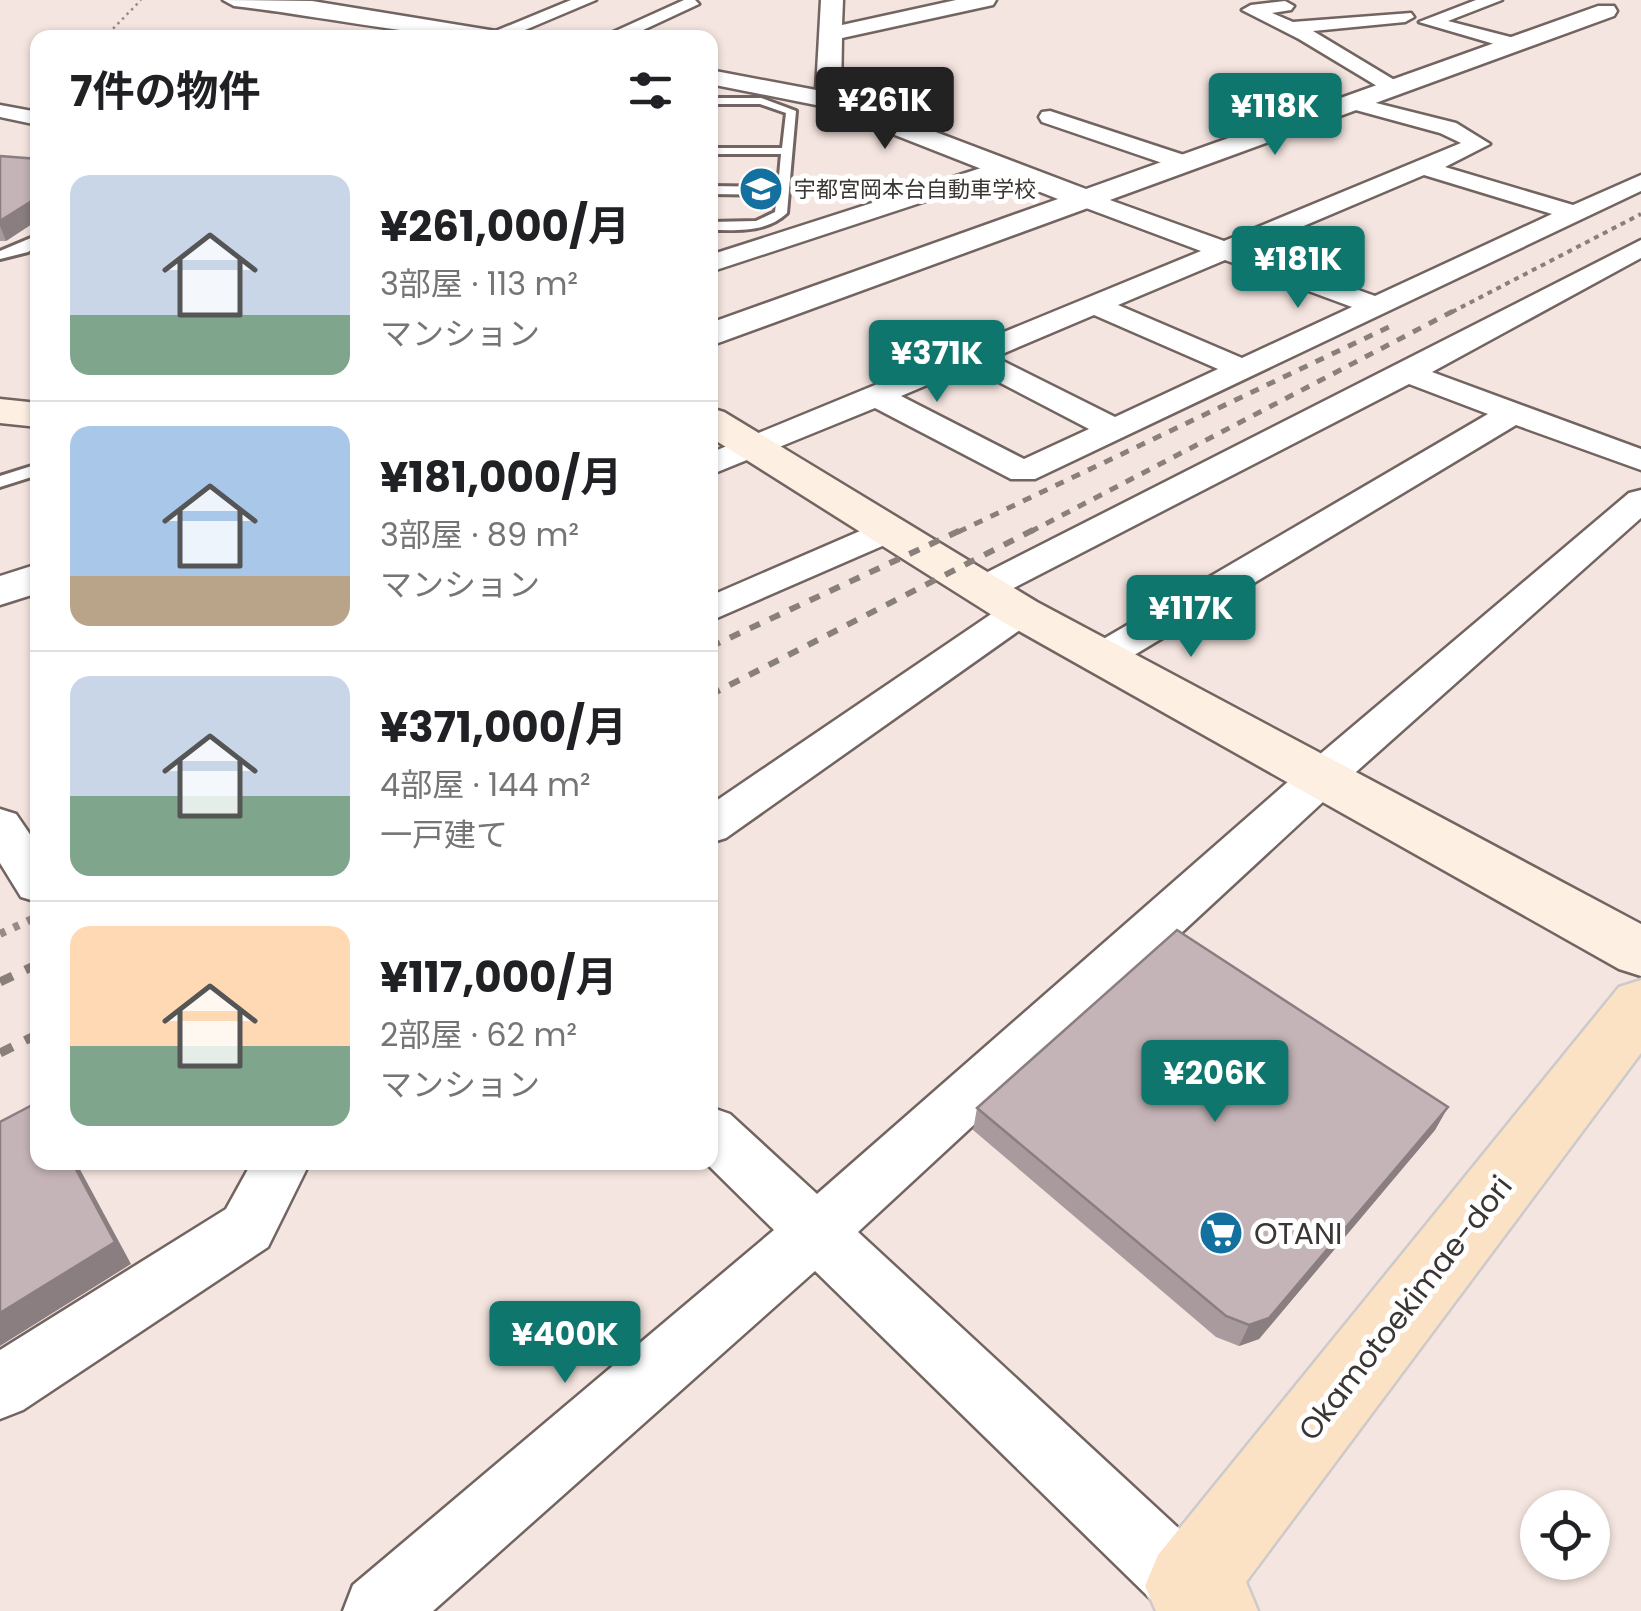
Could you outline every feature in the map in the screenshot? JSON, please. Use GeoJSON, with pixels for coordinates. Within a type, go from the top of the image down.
{"type":"FeatureCollection","features":[{"type":"Feature","properties":{"kind":"main road"},"geometry":{"type":"LineString","coordinates":[[0,411],[30,414]]}},
{"type":"Feature","properties":{"kind":"main road"},"geometry":{"type":"LineString","coordinates":[[718,434],[731,456],[890,529],[1102,657],[1641,952]]}},
{"type":"Feature","properties":{"kind":"main road","name":"Okamotoekimae-dori"},"geometry":{"type":"LineString","coordinates":[[1191,1603],[1641,1004]]}},
{"type":"Feature","properties":{"kind":"street"},"geometry":{"type":"LineString","coordinates":[[234,0],[406,30]]}},
{"type":"Feature","properties":{"kind":"street"},"geometry":{"type":"LineString","coordinates":[[511,30],[586,0]]}},
{"type":"Feature","properties":{"kind":"street"},"geometry":{"type":"LineString","coordinates":[[632,30],[699,6],[669,0]]}},
{"type":"Feature","properties":{"kind":"street"},"geometry":{"type":"LineString","coordinates":[[828,100],[832,0]]}},
{"type":"Feature","properties":{"kind":"street"},"geometry":{"type":"LineString","coordinates":[[831,34],[985,0]]}},
{"type":"Feature","properties":{"kind":"street"},"geometry":{"type":"LineString","coordinates":[[1274,0],[1285,6],[1252,10],[1394,88]]}},
{"type":"Feature","properties":{"kind":"street"},"geometry":{"type":"LineString","coordinates":[[1493,0],[1428,22],[1514,44]]}},
{"type":"Feature","properties":{"kind":"street"},"geometry":{"type":"LineString","coordinates":[[718,332],[1606,10]]}},
{"type":"Feature","properties":{"kind":"street"},"geometry":{"type":"LineString","coordinates":[[1290,28],[1405,17]]}},
{"type":"Feature","properties":{"kind":"street"},"geometry":{"type":"LineString","coordinates":[[718,79],[828,100],[1378,307]]}},
{"type":"Feature","properties":{"kind":"street"},"geometry":{"type":"LineString","coordinates":[[731,456],[1428,169],[1479,144],[1448,128],[1348,102]]}},
{"type":"Feature","properties":{"kind":"street"},"geometry":{"type":"LineString","coordinates":[[0,110],[30,117]]}},
{"type":"Feature","properties":{"kind":"street"},"geometry":{"type":"LineString","coordinates":[[1050,117],[1182,162]]}},
{"type":"Feature","properties":{"kind":"street"},"geometry":{"type":"LineString","coordinates":[[718,260],[781,230],[1003,168]]}},
{"type":"Feature","properties":{"kind":"street"},"geometry":{"type":"LineString","coordinates":[[1428,169],[1571,212]]}},
{"type":"Feature","properties":{"kind":"street"},"geometry":{"type":"LineString","coordinates":[[878,397],[1023,472],[1641,182]]}},
{"type":"Feature","properties":{"kind":"street"},"geometry":{"type":"LineString","coordinates":[[718,821],[1002,600],[1407,373],[1641,248]]}},
{"type":"Feature","properties":{"kind":"street"},"geometry":{"type":"LineString","coordinates":[[1097,306],[1243,369]]}},
{"type":"Feature","properties":{"kind":"street"},"geometry":{"type":"LineString","coordinates":[[973,357],[1112,428]]}},
{"type":"Feature","properties":{"kind":"street"},"geometry":{"type":"LineString","coordinates":[[1407,373],[1641,460]]}},
{"type":"Feature","properties":{"kind":"street"},"geometry":{"type":"LineString","coordinates":[[1102,657],[1514,413]]}},
{"type":"Feature","properties":{"kind":"street"},"geometry":{"type":"LineString","coordinates":[[379,1611],[815,1233],[1322,776],[1641,500]]}},
{"type":"Feature","properties":{"kind":"street"},"geometry":{"type":"LineString","coordinates":[[718,606],[890,529]]}},
{"type":"Feature","properties":{"kind":"street"},"geometry":{"type":"LineString","coordinates":[[0,592],[30,581]]}},
{"type":"Feature","properties":{"kind":"street"},"geometry":{"type":"LineString","coordinates":[[0,825],[30,873]]}},
{"type":"Feature","properties":{"kind":"street"},"geometry":{"type":"LineString","coordinates":[[718,1139],[1191,1603]]}},
{"type":"Feature","properties":{"kind":"street"},"geometry":{"type":"LineString","coordinates":[[0,1387],[247,1228],[278,1170]]}},
{"type":"Feature","properties":{"kind":"lane"},"geometry":{"type":"LineString","coordinates":[[718,101],[761,101],[791,111],[781,230],[718,226]]}},
{"type":"Feature","properties":{"kind":"lane"},"geometry":{"type":"LineString","coordinates":[[718,151],[787,151]]}},
{"type":"Feature","properties":{"kind":"lane"},"geometry":{"type":"LineString","coordinates":[[718,190],[783,191]]}},
{"type":"Feature","properties":{"kind":"lane"},"geometry":{"type":"LineString","coordinates":[[0,255],[30,249]]}},
{"type":"Feature","properties":{"kind":"lane"},"geometry":{"type":"LineString","coordinates":[[0,482],[30,473]]}},
{"type":"Feature","properties":{"kind":"path"},"geometry":{"type":"LineString","coordinates":[[112,30],[141,0]]}},
{"type":"Feature","properties":{"kind":"path"},"geometry":{"type":"LineString","coordinates":[[0,934],[30,920]]}},
{"type":"Feature","properties":{"kind":"building"},"geometry":{"type":"Polygon","coordinates":[[[0,156],[30,158],[30,202],[0,221],[0,156]]]}},
{"type":"Feature","properties":{"kind":"building","name":"OTANI"},"geometry":{"type":"Polygon","coordinates":[[[1177,930],[1448,1107],[1269,1318],[1249,1325],[1226,1316],[977,1108],[1177,930]]]}},
{"type":"Feature","properties":{"kind":"building"},"geometry":{"type":"Polygon","coordinates":[[[30,1106],[30,1170],[76,1170],[115,1242],[0,1313],[0,1122],[30,1106]]]}},
{"type":"Feature","properties":{"kind":"railway"},"geometry":{"type":"LineString","coordinates":[[1452,312],[1641,214]]}},
{"type":"Feature","properties":{"kind":"railway"},"geometry":{"type":"LineString","coordinates":[[1030,532],[1457,309]]}},
{"type":"Feature","properties":{"kind":"railway"},"geometry":{"type":"LineString","coordinates":[[958,532],[1393,325]]}},
{"type":"Feature","properties":{"kind":"railway"},"geometry":{"type":"LineString","coordinates":[[718,643],[963,529]]}},
{"type":"Feature","properties":{"kind":"railway"},"geometry":{"type":"LineString","coordinates":[[718,691],[1035,529]]}},
{"type":"Feature","properties":{"kind":"railway"},"geometry":{"type":"LineString","coordinates":[[0,982],[30,968]]}},
{"type":"Feature","properties":{"kind":"railway"},"geometry":{"type":"LineString","coordinates":[[0,1053],[30,1038]]}},
{"type":"Feature","properties":{"kind":"place","name":"宇都宮岡本台自動車学校"},"geometry":{"type":"Point","coordinates":[761,189]}},
{"type":"Feature","properties":{"kind":"place","name":"OTANI"},"geometry":{"type":"Point","coordinates":[1221,1233]}}]}
